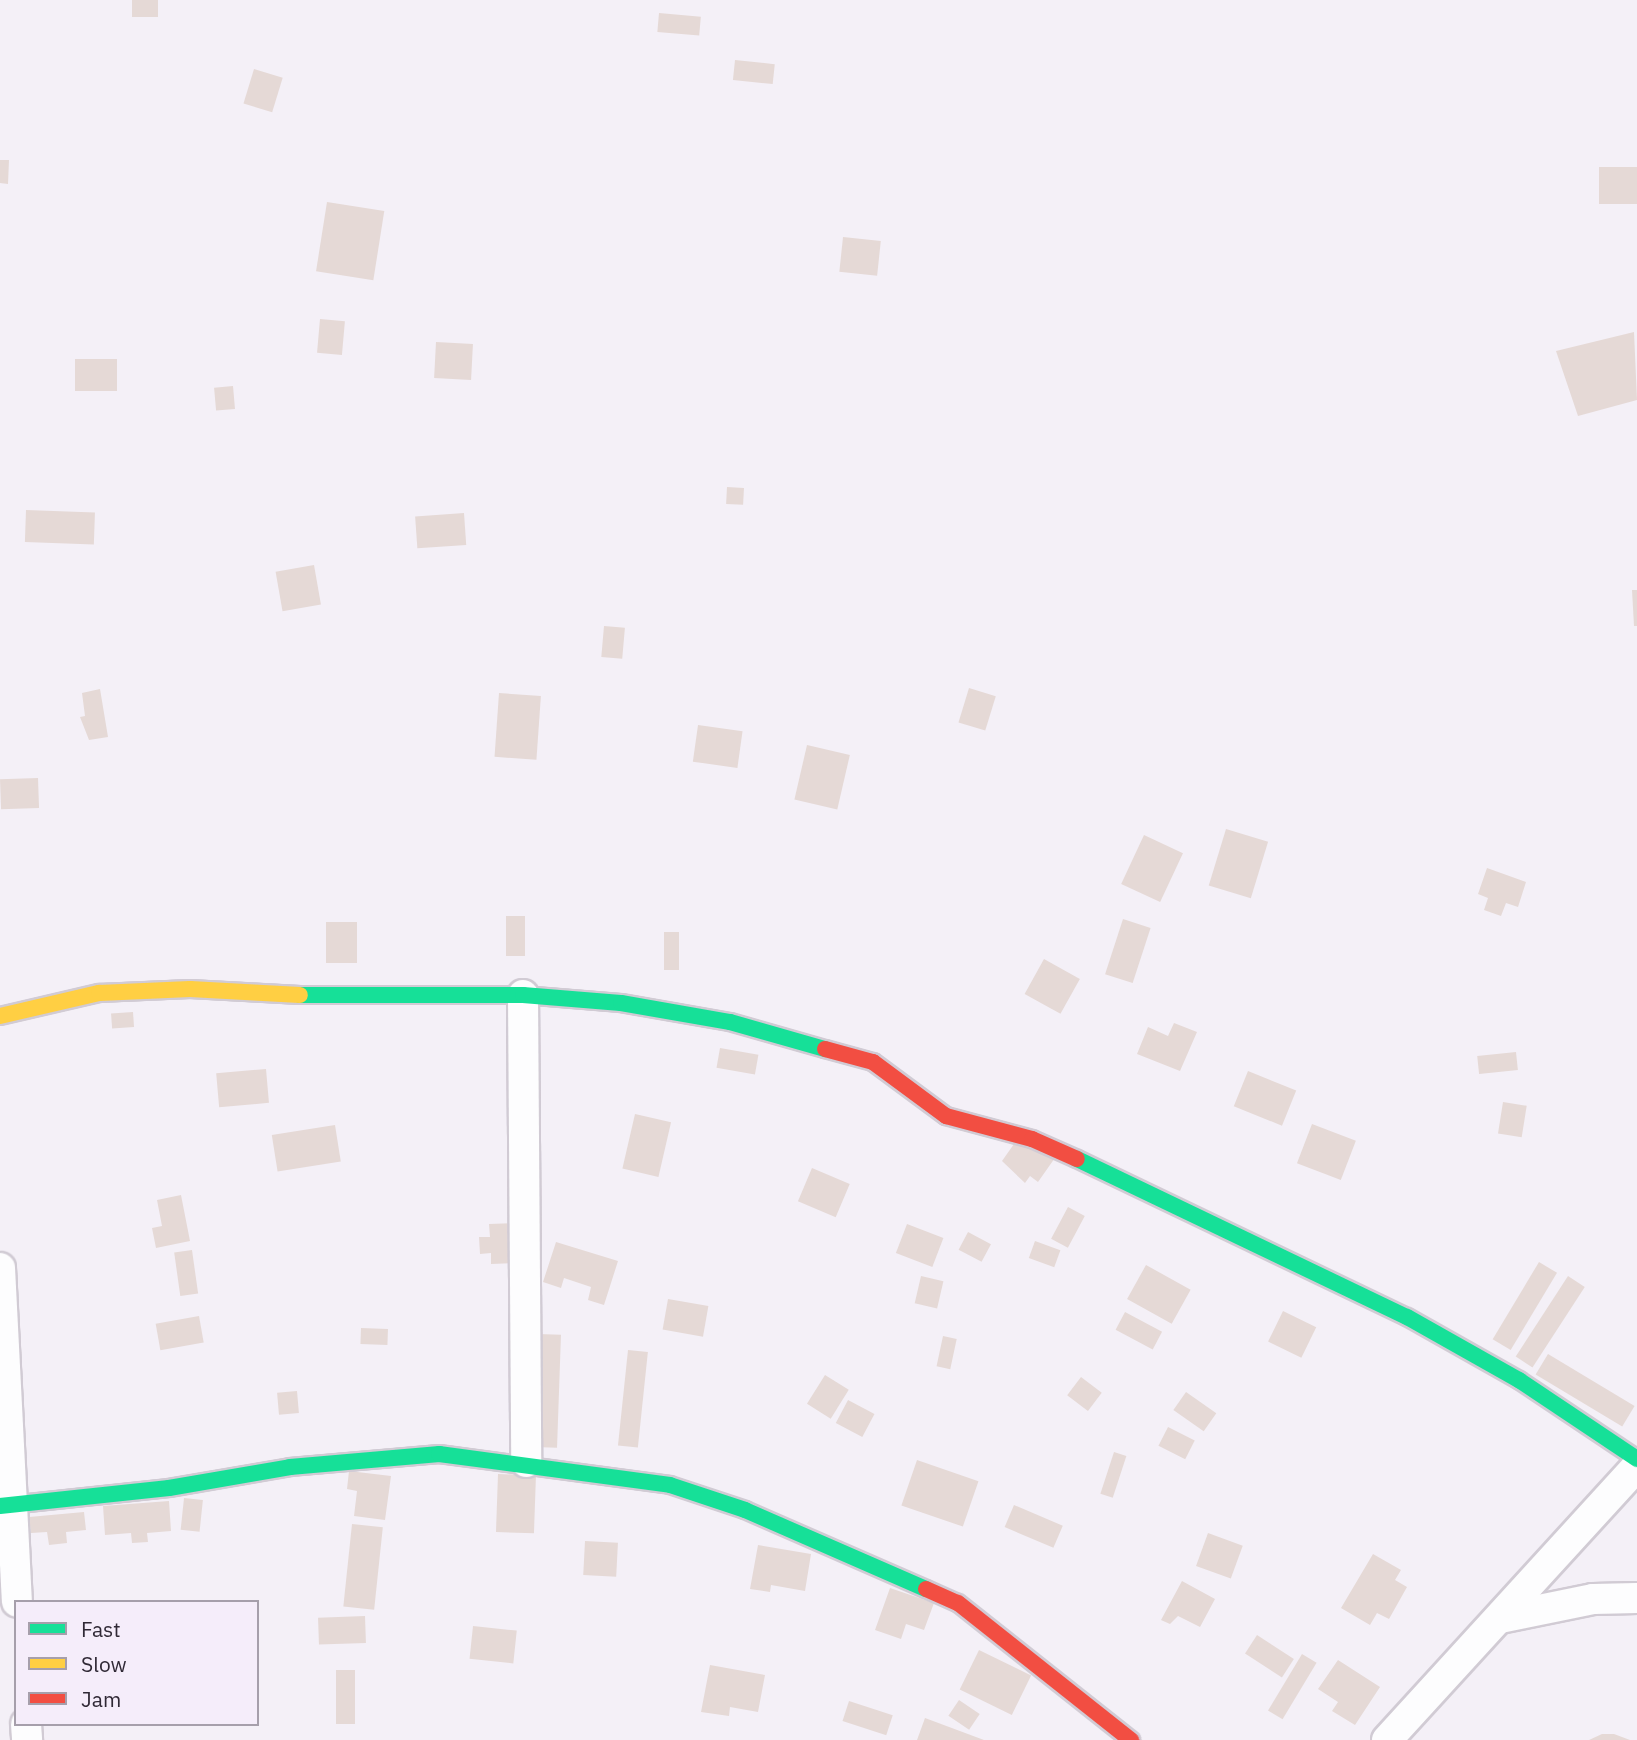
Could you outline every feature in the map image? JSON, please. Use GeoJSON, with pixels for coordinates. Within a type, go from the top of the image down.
{"type":"FeatureCollection","features":[{"type":"Feature","properties":{"kind":"street"},"geometry":{"type":"LineString","coordinates":[[0,1016],[87,995],[139,990],[353,998],[523,995],[621,1003],[730,1022],[873,1062],[946,1116],[1032,1139],[1407,1317],[1519,1380],[1637,1459]]}},
{"type":"Feature","properties":{"kind":"street"},"geometry":{"type":"LineString","coordinates":[[523,995],[526,1462]]}},
{"type":"Feature","properties":{"kind":"street"},"geometry":{"type":"LineString","coordinates":[[0,1268],[11,1404],[5,1506],[17,1600]]}},
{"type":"Feature","properties":{"kind":"street"},"geometry":{"type":"LineString","coordinates":[[5,1506],[338,1461],[439,1454],[526,1462],[670,1485],[745,1510],[928,1587],[994,1628],[1071,1698],[1131,1740]]}},
{"type":"Feature","properties":{"kind":"street"},"geometry":{"type":"LineString","coordinates":[[1387,1740],[1637,1466]]}},
{"type":"Feature","properties":{"kind":"street"},"geometry":{"type":"LineString","coordinates":[[1500,1618],[1593,1599],[1637,1598]]}},
{"type":"Feature","properties":{"kind":"building"},"geometry":{"type":"Polygon","coordinates":[[[132,0],[158,0],[158,17],[132,17],[132,0]]]}},
{"type":"Feature","properties":{"kind":"building"},"geometry":{"type":"Polygon","coordinates":[[[659,13],[701,17],[699,36],[657,32],[659,13]]]}},
{"type":"Feature","properties":{"kind":"building"},"geometry":{"type":"Polygon","coordinates":[[[735,60],[775,64],[773,84],[733,80],[735,60]]]}},
{"type":"Feature","properties":{"kind":"building"},"geometry":{"type":"Polygon","coordinates":[[[254,69],[283,78],[272,112],[243,103],[254,69]]]}},
{"type":"Feature","properties":{"kind":"building"},"geometry":{"type":"Polygon","coordinates":[[[0,160],[9,160],[8,184],[0,183],[0,160]]]}},
{"type":"Feature","properties":{"kind":"building"},"geometry":{"type":"Polygon","coordinates":[[[1599,167],[1637,167],[1637,204],[1599,204],[1599,167]]]}},
{"type":"Feature","properties":{"kind":"building"},"geometry":{"type":"Polygon","coordinates":[[[327,202],[384,211],[373,280],[316,271],[327,202]]]}},
{"type":"Feature","properties":{"kind":"building"},"geometry":{"type":"Polygon","coordinates":[[[843,237],[881,241],[877,276],[839,272],[843,237]]]}},
{"type":"Feature","properties":{"kind":"building"},"geometry":{"type":"Polygon","coordinates":[[[320,319],[345,321],[342,355],[317,353],[320,319]]]}},
{"type":"Feature","properties":{"kind":"building"},"geometry":{"type":"Polygon","coordinates":[[[1634,332],[1637,400],[1578,416],[1556,351],[1634,332]]]}},
{"type":"Feature","properties":{"kind":"building"},"geometry":{"type":"Polygon","coordinates":[[[436,342],[473,344],[471,380],[434,378],[436,342]]]}},
{"type":"Feature","properties":{"kind":"building"},"geometry":{"type":"Polygon","coordinates":[[[75,359],[117,359],[117,391],[75,391],[75,359]]]}},
{"type":"Feature","properties":{"kind":"building"},"geometry":{"type":"Polygon","coordinates":[[[233,386],[235,409],[216,411],[214,388],[233,386]]]}},
{"type":"Feature","properties":{"kind":"building"},"geometry":{"type":"Polygon","coordinates":[[[727,487],[744,488],[743,505],[726,504],[727,487]]]}},
{"type":"Feature","properties":{"kind":"building"},"geometry":{"type":"Polygon","coordinates":[[[26,510],[95,512],[94,544],[25,542],[26,510]]]}},
{"type":"Feature","properties":{"kind":"building"},"geometry":{"type":"Polygon","coordinates":[[[464,513],[466,545],[417,548],[415,516],[464,513]]]}},
{"type":"Feature","properties":{"kind":"building"},"geometry":{"type":"Polygon","coordinates":[[[314,565],[321,604],[283,611],[276,572],[314,565]]]}},
{"type":"Feature","properties":{"kind":"building"},"geometry":{"type":"Polygon","coordinates":[[[1632,590],[1637,590],[1637,626],[1634,626],[1632,590]]]}},
{"type":"Feature","properties":{"kind":"building"},"geometry":{"type":"Polygon","coordinates":[[[604,626],[625,628],[622,659],[601,657],[604,626]]]}},
{"type":"Feature","properties":{"kind":"building"},"geometry":{"type":"Polygon","coordinates":[[[969,688],[996,696],[985,731],[958,722],[969,688]]]}},
{"type":"Feature","properties":{"kind":"building"},"geometry":{"type":"Polygon","coordinates":[[[100,689],[108,737],[89,740],[80,717],[85,716],[82,693],[100,689]]]}},
{"type":"Feature","properties":{"kind":"building"},"geometry":{"type":"Polygon","coordinates":[[[499,693],[541,696],[536,760],[495,757],[499,693]]]}},
{"type":"Feature","properties":{"kind":"building"},"geometry":{"type":"Polygon","coordinates":[[[698,725],[743,731],[737,768],[693,762],[698,725]]]}},
{"type":"Feature","properties":{"kind":"building"},"geometry":{"type":"Polygon","coordinates":[[[807,745],[850,755],[837,809],[794,800],[807,745]]]}},
{"type":"Feature","properties":{"kind":"building"},"geometry":{"type":"Polygon","coordinates":[[[38,778],[39,808],[1,809],[0,779],[38,778]]]}},
{"type":"Feature","properties":{"kind":"building"},"geometry":{"type":"Polygon","coordinates":[[[1226,829],[1268,842],[1251,898],[1209,885],[1226,829]]]}},
{"type":"Feature","properties":{"kind":"building"},"geometry":{"type":"Polygon","coordinates":[[[1144,835],[1183,853],[1160,902],[1121,884],[1144,835]]]}},
{"type":"Feature","properties":{"kind":"building"},"geometry":{"type":"Polygon","coordinates":[[[1487,868],[1526,882],[1518,907],[1506,903],[1501,916],[1484,910],[1488,898],[1478,894],[1487,868]]]}},
{"type":"Feature","properties":{"kind":"building"},"geometry":{"type":"Polygon","coordinates":[[[506,916],[525,916],[525,956],[506,956],[506,916]]]}},
{"type":"Feature","properties":{"kind":"building"},"geometry":{"type":"Polygon","coordinates":[[[1123,919],[1151,928],[1133,983],[1105,974],[1123,919]]]}},
{"type":"Feature","properties":{"kind":"building"},"geometry":{"type":"Polygon","coordinates":[[[326,922],[357,922],[357,963],[326,963],[326,922]]]}},
{"type":"Feature","properties":{"kind":"building"},"geometry":{"type":"Polygon","coordinates":[[[664,932],[679,932],[679,970],[664,970],[664,932]]]}},
{"type":"Feature","properties":{"kind":"building"},"geometry":{"type":"Polygon","coordinates":[[[1044,959],[1080,979],[1060,1014],[1025,994],[1044,959]]]}},
{"type":"Feature","properties":{"kind":"building"},"geometry":{"type":"Polygon","coordinates":[[[133,1012],[134,1027],[112,1028],[111,1014],[133,1012]]]}},
{"type":"Feature","properties":{"kind":"building"},"geometry":{"type":"Polygon","coordinates":[[[1174,1023],[1197,1032],[1180,1071],[1137,1054],[1148,1027],[1168,1036],[1174,1023]]]}},
{"type":"Feature","properties":{"kind":"building"},"geometry":{"type":"Polygon","coordinates":[[[720,1048],[758,1055],[755,1074],[717,1068],[720,1048]]]}},
{"type":"Feature","properties":{"kind":"building"},"geometry":{"type":"Polygon","coordinates":[[[1516,1052],[1518,1070],[1479,1074],[1477,1056],[1516,1052]]]}},
{"type":"Feature","properties":{"kind":"building"},"geometry":{"type":"Polygon","coordinates":[[[266,1069],[269,1103],[219,1107],[216,1073],[266,1069]]]}},
{"type":"Feature","properties":{"kind":"building"},"geometry":{"type":"Polygon","coordinates":[[[1248,1071],[1296,1090],[1282,1126],[1234,1106],[1248,1071]]]}},
{"type":"Feature","properties":{"kind":"building"},"geometry":{"type":"Polygon","coordinates":[[[1503,1102],[1527,1106],[1522,1137],[1498,1134],[1503,1102]]]}},
{"type":"Feature","properties":{"kind":"building"},"geometry":{"type":"Polygon","coordinates":[[[635,1114],[671,1122],[658,1177],[622,1169],[635,1114]]]}},
{"type":"Feature","properties":{"kind":"building"},"geometry":{"type":"Polygon","coordinates":[[[1312,1124],[1356,1141],[1341,1180],[1297,1163],[1312,1124]]]}},
{"type":"Feature","properties":{"kind":"building"},"geometry":{"type":"Polygon","coordinates":[[[335,1125],[341,1162],[278,1172],[272,1135],[335,1125]]]}},
{"type":"Feature","properties":{"kind":"building"},"geometry":{"type":"Polygon","coordinates":[[[1023,1131],[1057,1155],[1038,1182],[1030,1176],[1025,1183],[1002,1161],[1023,1131]]]}},
{"type":"Feature","properties":{"kind":"building"},"geometry":{"type":"Polygon","coordinates":[[[812,1168],[850,1184],[836,1217],[798,1201],[812,1168]]]}},
{"type":"Feature","properties":{"kind":"building"},"geometry":{"type":"Polygon","coordinates":[[[181,1195],[190,1241],[156,1248],[152,1228],[162,1226],[157,1200],[181,1195]]]}},
{"type":"Feature","properties":{"kind":"building"},"geometry":{"type":"Polygon","coordinates":[[[1068,1207],[1085,1216],[1068,1248],[1051,1239],[1068,1207]]]}},
{"type":"Feature","properties":{"kind":"building"},"geometry":{"type":"Polygon","coordinates":[[[515,1223],[516,1263],[491,1264],[491,1253],[480,1254],[479,1237],[490,1237],[489,1224],[515,1223]]]}},
{"type":"Feature","properties":{"kind":"building"},"geometry":{"type":"Polygon","coordinates":[[[907,1224],[943,1238],[932,1267],[896,1253],[907,1224]]]}},
{"type":"Feature","properties":{"kind":"building"},"geometry":{"type":"Polygon","coordinates":[[[968,1232],[991,1244],[982,1262],[959,1250],[968,1232]]]}},
{"type":"Feature","properties":{"kind":"building"},"geometry":{"type":"Polygon","coordinates":[[[1035,1241],[1060,1250],[1054,1267],[1029,1258],[1035,1241]]]}},
{"type":"Feature","properties":{"kind":"building"},"geometry":{"type":"Polygon","coordinates":[[[556,1242],[618,1261],[604,1305],[588,1300],[591,1287],[564,1278],[561,1288],[543,1282],[556,1242]]]}},
{"type":"Feature","properties":{"kind":"building"},"geometry":{"type":"Polygon","coordinates":[[[192,1250],[198,1294],[180,1296],[174,1253],[192,1250]]]}},
{"type":"Feature","properties":{"kind":"building"},"geometry":{"type":"Polygon","coordinates":[[[1539,1262],[1557,1273],[1511,1350],[1493,1339],[1539,1262]]]}},
{"type":"Feature","properties":{"kind":"building"},"geometry":{"type":"Polygon","coordinates":[[[1146,1265],[1191,1290],[1172,1324],[1127,1299],[1146,1265]]]}},
{"type":"Feature","properties":{"kind":"building"},"geometry":{"type":"Polygon","coordinates":[[[921,1276],[943,1281],[937,1308],[915,1303],[921,1276]]]}},
{"type":"Feature","properties":{"kind":"building"},"geometry":{"type":"Polygon","coordinates":[[[1568,1276],[1585,1287],[1532,1367],[1516,1357],[1568,1276]]]}},
{"type":"Feature","properties":{"kind":"building"},"geometry":{"type":"Polygon","coordinates":[[[668,1299],[708,1306],[703,1337],[663,1330],[668,1299]]]}},
{"type":"Feature","properties":{"kind":"building"},"geometry":{"type":"Polygon","coordinates":[[[1283,1311],[1316,1327],[1301,1358],[1268,1342],[1283,1311]]]}},
{"type":"Feature","properties":{"kind":"building"},"geometry":{"type":"Polygon","coordinates":[[[1125,1312],[1162,1332],[1153,1349],[1116,1330],[1125,1312]]]}},
{"type":"Feature","properties":{"kind":"building"},"geometry":{"type":"Polygon","coordinates":[[[199,1316],[204,1343],[160,1350],[156,1324],[199,1316]]]}},
{"type":"Feature","properties":{"kind":"building"},"geometry":{"type":"Polygon","coordinates":[[[361,1328],[388,1329],[387,1345],[360,1344],[361,1328]]]}},
{"type":"Feature","properties":{"kind":"building"},"geometry":{"type":"Polygon","coordinates":[[[538,1334],[561,1335],[557,1448],[534,1447],[538,1334]]]}},
{"type":"Feature","properties":{"kind":"building"},"geometry":{"type":"Polygon","coordinates":[[[943,1336],[957,1339],[950,1369],[937,1366],[943,1336]]]}},
{"type":"Feature","properties":{"kind":"building"},"geometry":{"type":"Polygon","coordinates":[[[628,1350],[648,1352],[638,1448],[618,1445],[628,1350]]]}},
{"type":"Feature","properties":{"kind":"building"},"geometry":{"type":"Polygon","coordinates":[[[1548,1354],[1635,1406],[1622,1427],[1536,1375],[1548,1354]]]}},
{"type":"Feature","properties":{"kind":"building"},"geometry":{"type":"Polygon","coordinates":[[[825,1375],[849,1390],[831,1419],[807,1404],[825,1375]]]}},
{"type":"Feature","properties":{"kind":"building"},"geometry":{"type":"Polygon","coordinates":[[[1081,1377],[1102,1393],[1088,1411],[1067,1395],[1081,1377]]]}},
{"type":"Feature","properties":{"kind":"building"},"geometry":{"type":"Polygon","coordinates":[[[297,1391],[299,1413],[279,1415],[277,1393],[297,1391]]]}},
{"type":"Feature","properties":{"kind":"building"},"geometry":{"type":"Polygon","coordinates":[[[1186,1392],[1216,1413],[1204,1431],[1173,1410],[1186,1392]]]}},
{"type":"Feature","properties":{"kind":"building"},"geometry":{"type":"Polygon","coordinates":[[[848,1400],[874,1414],[862,1437],[836,1423],[848,1400]]]}},
{"type":"Feature","properties":{"kind":"building"},"geometry":{"type":"Polygon","coordinates":[[[1168,1427],[1195,1441],[1185,1459],[1158,1446],[1168,1427]]]}},
{"type":"Feature","properties":{"kind":"building"},"geometry":{"type":"Polygon","coordinates":[[[1114,1452],[1126,1456],[1113,1498],[1100,1494],[1114,1452]]]}},
{"type":"Feature","properties":{"kind":"building"},"geometry":{"type":"Polygon","coordinates":[[[917,1460],[978,1481],[963,1527],[901,1505],[917,1460]]]}},
{"type":"Feature","properties":{"kind":"building"},"geometry":{"type":"Polygon","coordinates":[[[349,1471],[391,1476],[385,1520],[354,1516],[357,1491],[347,1489],[349,1471]]]}},
{"type":"Feature","properties":{"kind":"building"},"geometry":{"type":"Polygon","coordinates":[[[498,1474],[536,1475],[534,1533],[496,1532],[498,1474]]]}},
{"type":"Feature","properties":{"kind":"building"},"geometry":{"type":"Polygon","coordinates":[[[184,1498],[203,1500],[200,1532],[181,1530],[184,1498]]]}},
{"type":"Feature","properties":{"kind":"building"},"geometry":{"type":"Polygon","coordinates":[[[169,1501],[171,1531],[147,1533],[148,1542],[132,1543],[131,1533],[105,1535],[103,1506],[169,1501]]]}},
{"type":"Feature","properties":{"kind":"building"},"geometry":{"type":"Polygon","coordinates":[[[1014,1505],[1063,1526],[1053,1548],[1005,1527],[1014,1505]]]}},
{"type":"Feature","properties":{"kind":"building"},"geometry":{"type":"Polygon","coordinates":[[[84,1512],[86,1530],[66,1532],[67,1543],[49,1545],[47,1532],[31,1533],[29,1517],[84,1512]]]}},
{"type":"Feature","properties":{"kind":"building"},"geometry":{"type":"Polygon","coordinates":[[[352,1524],[383,1527],[374,1610],[343,1607],[352,1524]]]}},
{"type":"Feature","properties":{"kind":"building"},"geometry":{"type":"Polygon","coordinates":[[[1208,1533],[1243,1546],[1231,1579],[1196,1566],[1208,1533]]]}},
{"type":"Feature","properties":{"kind":"building"},"geometry":{"type":"Polygon","coordinates":[[[585,1541],[618,1543],[616,1577],[583,1575],[585,1541]]]}},
{"type":"Feature","properties":{"kind":"building"},"geometry":{"type":"Polygon","coordinates":[[[758,1545],[811,1554],[805,1591],[771,1585],[770,1592],[750,1589],[758,1545]]]}},
{"type":"Feature","properties":{"kind":"building"},"geometry":{"type":"Polygon","coordinates":[[[1373,1554],[1401,1570],[1395,1580],[1407,1587],[1389,1619],[1377,1613],[1370,1625],[1341,1608],[1373,1554]]]}},
{"type":"Feature","properties":{"kind":"building"},"geometry":{"type":"Polygon","coordinates":[[[1182,1581],[1215,1599],[1200,1627],[1178,1616],[1170,1624],[1161,1620],[1182,1581]]]}},
{"type":"Feature","properties":{"kind":"building"},"geometry":{"type":"Polygon","coordinates":[[[890,1588],[934,1603],[924,1630],[906,1624],[901,1639],[875,1630],[890,1588]]]}},
{"type":"Feature","properties":{"kind":"building"},"geometry":{"type":"Polygon","coordinates":[[[365,1616],[366,1643],[319,1645],[318,1618],[365,1616]]]}},
{"type":"Feature","properties":{"kind":"building"},"geometry":{"type":"Polygon","coordinates":[[[473,1626],[517,1631],[513,1663],[470,1659],[473,1626]]]}},
{"type":"Feature","properties":{"kind":"building"},"geometry":{"type":"Polygon","coordinates":[[[1257,1635],[1294,1659],[1282,1677],[1245,1653],[1257,1635]]]}},
{"type":"Feature","properties":{"kind":"building"},"geometry":{"type":"Polygon","coordinates":[[[979,1650],[1031,1675],[1012,1715],[960,1690],[979,1650]]]}},
{"type":"Feature","properties":{"kind":"building"},"geometry":{"type":"Polygon","coordinates":[[[1302,1654],[1317,1663],[1283,1719],[1268,1711],[1302,1654]]]}},
{"type":"Feature","properties":{"kind":"building"},"geometry":{"type":"Polygon","coordinates":[[[1338,1660],[1380,1687],[1355,1725],[1332,1711],[1338,1702],[1318,1689],[1338,1660]]]}},
{"type":"Feature","properties":{"kind":"building"},"geometry":{"type":"Polygon","coordinates":[[[710,1665],[765,1675],[758,1712],[730,1707],[729,1716],[701,1712],[710,1665]]]}},
{"type":"Feature","properties":{"kind":"building"},"geometry":{"type":"Polygon","coordinates":[[[336,1670],[355,1670],[355,1724],[336,1724],[336,1670]]]}},
{"type":"Feature","properties":{"kind":"building"},"geometry":{"type":"Polygon","coordinates":[[[959,1700],[980,1714],[969,1730],[948,1716],[959,1700]]]}},
{"type":"Feature","properties":{"kind":"building"},"geometry":{"type":"Polygon","coordinates":[[[849,1701],[893,1715],[886,1735],[843,1721],[849,1701]]]}},
{"type":"Feature","properties":{"kind":"building"},"geometry":{"type":"Polygon","coordinates":[[[925,1718],[984,1740],[917,1740],[925,1718]]]}},
{"type":"Feature","properties":{"kind":"building"},"geometry":{"type":"Polygon","coordinates":[[[1602,1734],[1614,1734],[1630,1740],[1589,1740],[1602,1734]]]}},
{"type":"Feature","properties":{"kind":"traffic: fast"},"geometry":{"type":"LineString","coordinates":[[300,995],[523,995],[621,1003],[730,1022],[825,1049]]}},
{"type":"Feature","properties":{"kind":"traffic: fast"},"geometry":{"type":"LineString","coordinates":[[1077,1159],[1407,1317],[1519,1380],[1637,1459]]}},
{"type":"Feature","properties":{"kind":"traffic: fast"},"geometry":{"type":"LineString","coordinates":[[0,1506],[169,1488],[290,1467],[439,1454],[670,1485],[745,1510],[926,1589]]}},
{"type":"Feature","properties":{"kind":"traffic: slow"},"geometry":{"type":"LineString","coordinates":[[0,1016],[99,993],[190,989],[300,995]]}},
{"type":"Feature","properties":{"kind":"traffic: jam"},"geometry":{"type":"LineString","coordinates":[[825,1049],[873,1062],[946,1116],[1032,1139],[1077,1159]]}},
{"type":"Feature","properties":{"kind":"traffic: jam"},"geometry":{"type":"LineString","coordinates":[[926,1589],[958,1603],[1131,1740]]}}]}
